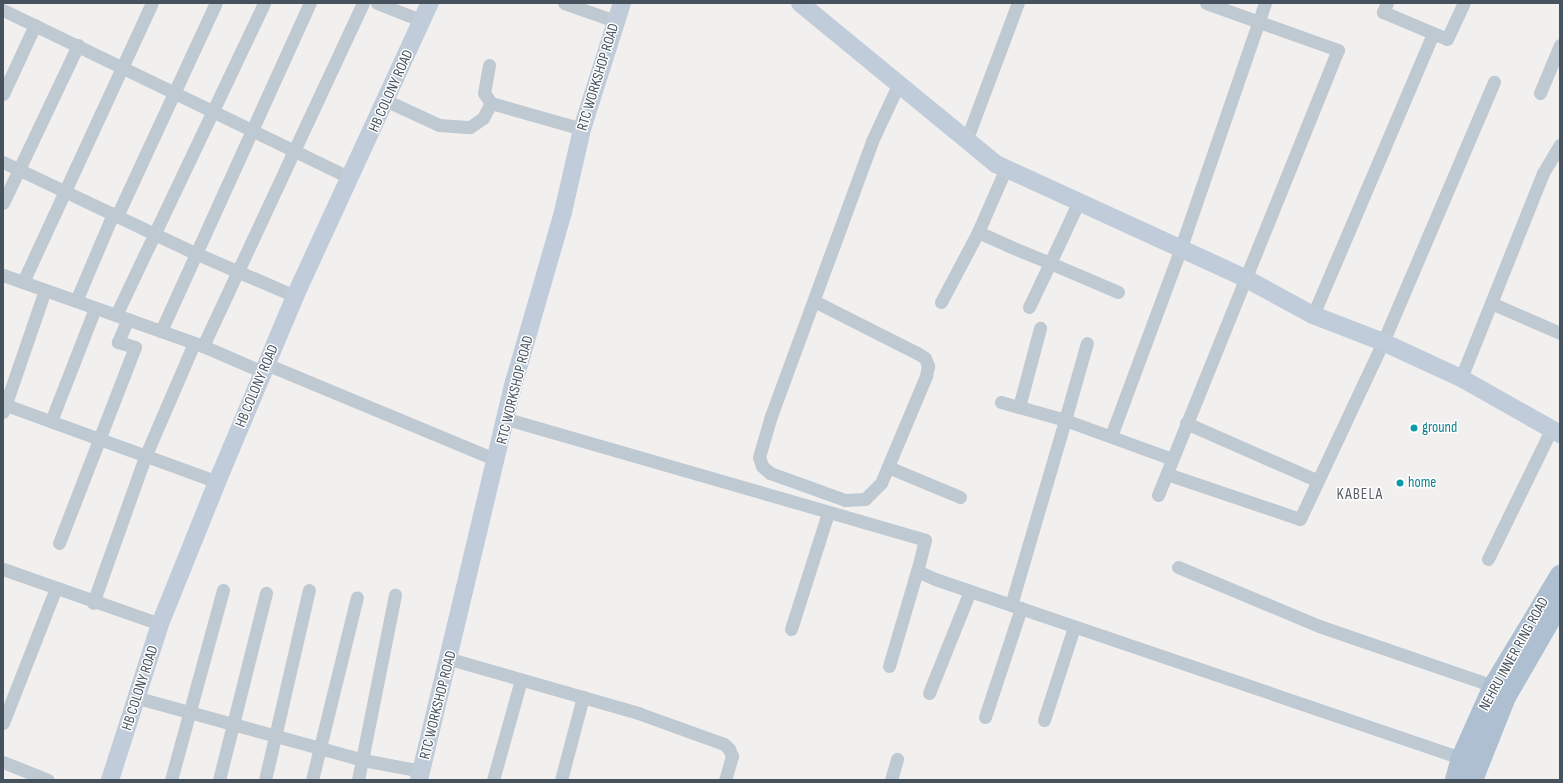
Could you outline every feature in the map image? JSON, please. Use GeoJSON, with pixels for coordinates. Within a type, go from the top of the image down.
{"type":"FeatureCollection","features":[{"type":"Feature","properties":{"kind":"main road","name":"NEHRU INNER RING ROAD"},"geometry":{"type":"LineString","coordinates":[[1455,780],[1461,758],[1493,686],[1560,575]]}},
{"type":"Feature","properties":{"kind":"main road","name":"NEHRU INNER RING ROAD"},"geometry":{"type":"LineString","coordinates":[[1473,780],[1506,697],[1560,604]]}},
{"type":"Feature","properties":{"kind":"street"},"geometry":{"type":"LineString","coordinates":[[23,282],[152,3]]}},
{"type":"Feature","properties":{"kind":"street"},"geometry":{"type":"LineString","coordinates":[[76,301],[115,215],[216,3]]}},
{"type":"Feature","properties":{"kind":"street"},"geometry":{"type":"LineString","coordinates":[[60,543],[135,347],[118,342],[122,317],[156,234],[264,3]]}},
{"type":"Feature","properties":{"kind":"street"},"geometry":{"type":"LineString","coordinates":[[161,331],[195,253],[254,129],[310,3]]}},
{"type":"Feature","properties":{"kind":"street"},"geometry":{"type":"LineString","coordinates":[[93,602],[145,457],[199,344],[296,149],[363,3]]}},
{"type":"Feature","properties":{"kind":"street"},"geometry":{"type":"LineString","coordinates":[[377,3],[423,21]]}},
{"type":"Feature","properties":{"kind":"street","name":"HB COLONY ROAD"},"geometry":{"type":"LineString","coordinates":[[110,780],[138,698],[160,624],[217,482],[295,296],[387,101],[430,3]]}},
{"type":"Feature","properties":{"kind":"street"},"geometry":{"type":"LineString","coordinates":[[564,3],[615,21]]}},
{"type":"Feature","properties":{"kind":"street","name":"RTC WORKSHOP ROAD"},"geometry":{"type":"LineString","coordinates":[[420,775],[450,659],[498,460],[514,382],[563,212],[582,129],[615,21],[622,3]]}},
{"type":"Feature","properties":{"kind":"street"},"geometry":{"type":"LineString","coordinates":[[800,3],[899,83],[966,141],[1006,168],[1079,200],[1180,250],[1245,278],[1313,315],[1383,342],[1461,378],[1556,432],[1488,559]]}},
{"type":"Feature","properties":{"kind":"street"},"geometry":{"type":"LineString","coordinates":[[966,141],[1018,3]]}},
{"type":"Feature","properties":{"kind":"street"},"geometry":{"type":"LineString","coordinates":[[1158,496],[1186,423],[1338,50],[1206,3]]}},
{"type":"Feature","properties":{"kind":"street"},"geometry":{"type":"LineString","coordinates":[[1110,436],[1180,250],[1265,3]]}},
{"type":"Feature","properties":{"kind":"street"},"geometry":{"type":"LineString","coordinates":[[1387,3],[1383,12],[1447,39],[1464,3]]}},
{"type":"Feature","properties":{"kind":"street"},"geometry":{"type":"LineString","coordinates":[[3,10],[174,90],[296,149],[351,178]]}},
{"type":"Feature","properties":{"kind":"street"},"geometry":{"type":"LineString","coordinates":[[3,94],[34,25]]}},
{"type":"Feature","properties":{"kind":"street"},"geometry":{"type":"LineString","coordinates":[[1313,315],[1433,34]]}},
{"type":"Feature","properties":{"kind":"street"},"geometry":{"type":"LineString","coordinates":[[3,203],[20,170],[78,45]]}},
{"type":"Feature","properties":{"kind":"street"},"geometry":{"type":"LineString","coordinates":[[1540,93],[1560,45]]}},
{"type":"Feature","properties":{"kind":"street"},"geometry":{"type":"LineString","coordinates":[[490,65],[484,93],[491,103],[582,129]]}},
{"type":"Feature","properties":{"kind":"street"},"geometry":{"type":"LineString","coordinates":[[1167,474],[1300,519],[1316,480],[1383,342],[1494,82]]}},
{"type":"Feature","properties":{"kind":"street"},"geometry":{"type":"LineString","coordinates":[[814,301],[925,358],[928,366],[926,376],[888,467],[873,494],[855,501],[845,500],[770,473],[760,462],[771,416],[872,142],[899,83]]}},
{"type":"Feature","properties":{"kind":"street"},"geometry":{"type":"LineString","coordinates":[[387,101],[439,125],[470,127],[483,118],[491,103]]}},
{"type":"Feature","properties":{"kind":"street"},"geometry":{"type":"LineString","coordinates":[[1461,378],[1543,173],[1560,145]]}},
{"type":"Feature","properties":{"kind":"street"},"geometry":{"type":"LineString","coordinates":[[3,162],[236,272],[295,296]]}},
{"type":"Feature","properties":{"kind":"street"},"geometry":{"type":"LineString","coordinates":[[941,302],[978,232],[1006,168]]}},
{"type":"Feature","properties":{"kind":"street"},"geometry":{"type":"LineString","coordinates":[[1029,307],[1079,200]]}},
{"type":"Feature","properties":{"kind":"street"},"geometry":{"type":"LineString","coordinates":[[978,232],[1118,292]]}},
{"type":"Feature","properties":{"kind":"street"},"geometry":{"type":"LineString","coordinates":[[3,275],[265,368],[498,460]]}},
{"type":"Feature","properties":{"kind":"street"},"geometry":{"type":"LineString","coordinates":[[45,290],[4,408],[51,421],[145,457],[217,482]]}},
{"type":"Feature","properties":{"kind":"street"},"geometry":{"type":"LineString","coordinates":[[1491,303],[1560,333]]}},
{"type":"Feature","properties":{"kind":"street"},"geometry":{"type":"LineString","coordinates":[[51,421],[95,308]]}},
{"type":"Feature","properties":{"kind":"street"},"geometry":{"type":"LineString","coordinates":[[1019,407],[1040,328]]}},
{"type":"Feature","properties":{"kind":"street"},"geometry":{"type":"LineString","coordinates":[[985,717],[1087,343]]}},
{"type":"Feature","properties":{"kind":"street"},"geometry":{"type":"LineString","coordinates":[[1001,402],[1065,420],[1172,459]]}},
{"type":"Feature","properties":{"kind":"street"},"geometry":{"type":"LineString","coordinates":[[507,419],[925,540],[889,666]]}},
{"type":"Feature","properties":{"kind":"street"},"geometry":{"type":"LineString","coordinates":[[1186,423],[1316,480]]}},
{"type":"Feature","properties":{"kind":"street"},"geometry":{"type":"LineString","coordinates":[[888,467],[960,497]]}},
{"type":"Feature","properties":{"kind":"street"},"geometry":{"type":"LineString","coordinates":[[791,629],[828,513]]}},
{"type":"Feature","properties":{"kind":"street"},"geometry":{"type":"LineString","coordinates":[[1178,567],[1319,626],[1493,686]]}},
{"type":"Feature","properties":{"kind":"street"},"geometry":{"type":"LineString","coordinates":[[3,570],[160,624]]}},
{"type":"Feature","properties":{"kind":"street"},"geometry":{"type":"LineString","coordinates":[[917,571],[1074,627],[1461,758]]}},
{"type":"Feature","properties":{"kind":"street"},"geometry":{"type":"LineString","coordinates":[[3,723],[56,588]]}},
{"type":"Feature","properties":{"kind":"street"},"geometry":{"type":"LineString","coordinates":[[170,780],[223,590]]}},
{"type":"Feature","properties":{"kind":"street"},"geometry":{"type":"LineString","coordinates":[[265,780],[309,590]]}},
{"type":"Feature","properties":{"kind":"street"},"geometry":{"type":"LineString","coordinates":[[929,692],[970,591]]}},
{"type":"Feature","properties":{"kind":"street"},"geometry":{"type":"LineString","coordinates":[[219,780],[266,593]]}},
{"type":"Feature","properties":{"kind":"street"},"geometry":{"type":"LineString","coordinates":[[358,780],[395,595]]}},
{"type":"Feature","properties":{"kind":"street"},"geometry":{"type":"LineString","coordinates":[[312,780],[357,597]]}},
{"type":"Feature","properties":{"kind":"street"},"geometry":{"type":"LineString","coordinates":[[1044,720],[1074,627]]}},
{"type":"Feature","properties":{"kind":"street"},"geometry":{"type":"LineString","coordinates":[[450,659],[638,713],[724,744],[730,749],[732,756],[726,780]]}},
{"type":"Feature","properties":{"kind":"street"},"geometry":{"type":"LineString","coordinates":[[493,780],[522,680]]}},
{"type":"Feature","properties":{"kind":"street"},"geometry":{"type":"LineString","coordinates":[[138,698],[420,775]]}},
{"type":"Feature","properties":{"kind":"street"},"geometry":{"type":"LineString","coordinates":[[561,780],[583,698]]}},
{"type":"Feature","properties":{"kind":"street"},"geometry":{"type":"LineString","coordinates":[[891,780],[897,760]]}},
{"type":"Feature","properties":{"kind":"street"},"geometry":{"type":"LineString","coordinates":[[3,762],[48,780]]}},
{"type":"Feature","properties":{"kind":"place","name":"ground"},"geometry":{"type":"Point","coordinates":[1414,428]}},
{"type":"Feature","properties":{"kind":"place","name":"home"},"geometry":{"type":"Point","coordinates":[1400,483]}},
{"type":"Feature","properties":{"kind":"district","name":"KABELA"},"geometry":{"type":"Point","coordinates":[1360,495]}}]}
